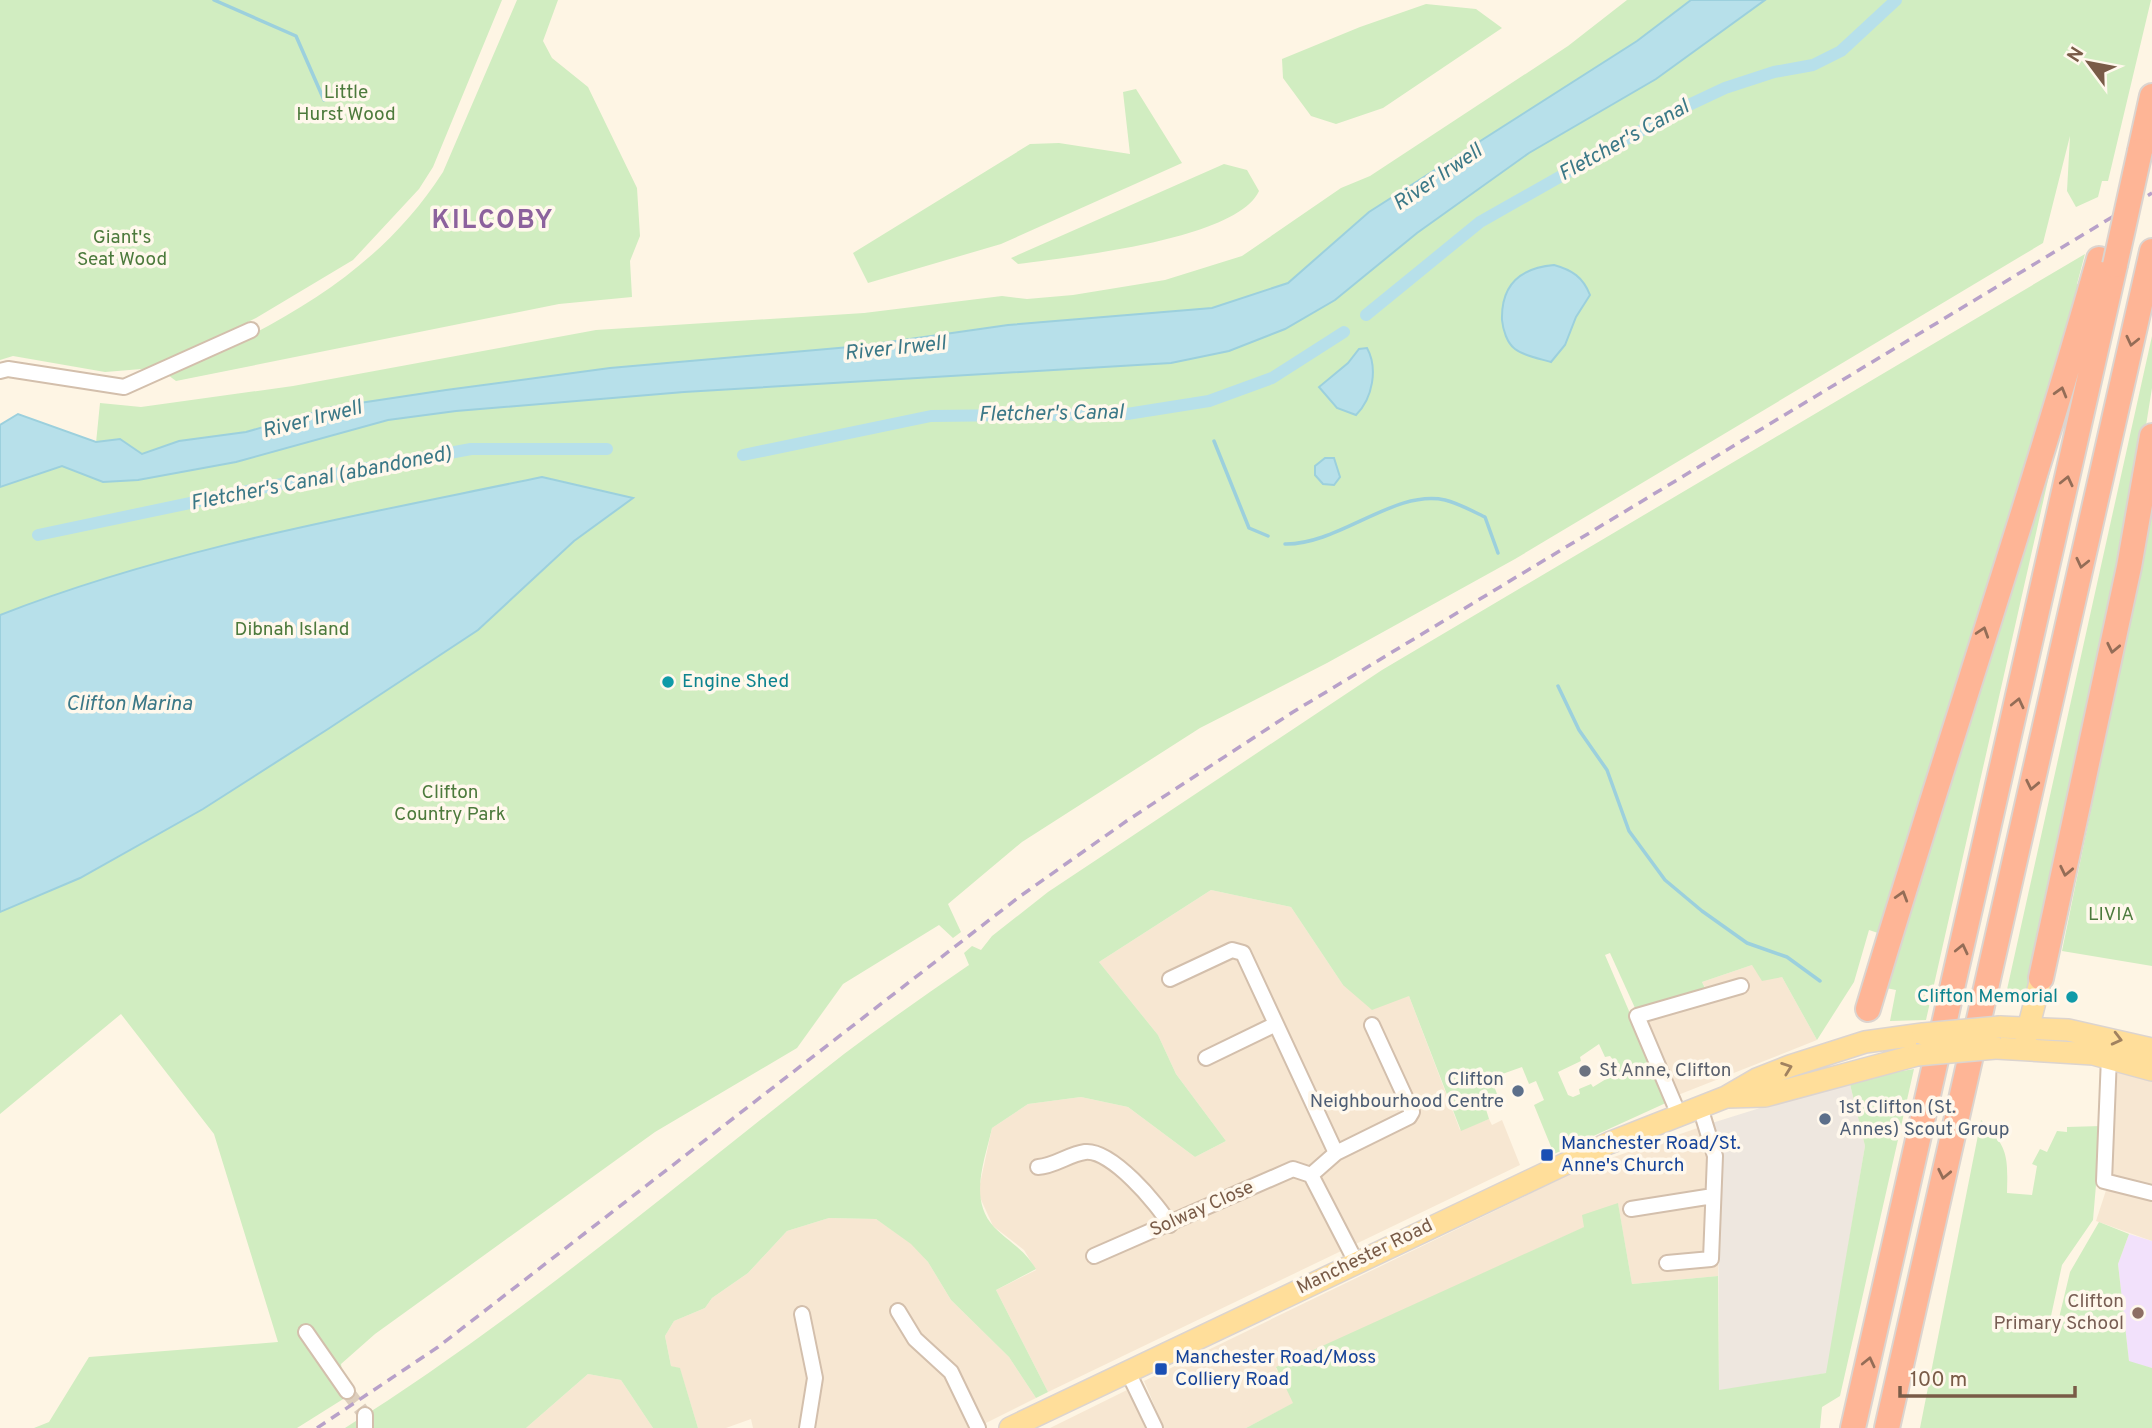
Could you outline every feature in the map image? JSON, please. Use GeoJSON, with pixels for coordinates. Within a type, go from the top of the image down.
{"type":"FeatureCollection","features":[{"type":"Feature","properties":{"kind":"highway"},"geometry":{"type":"LineString","coordinates":[[1868,1009],[1967,683],[2107,262],[2140,151],[2152,96]]}},
{"type":"Feature","properties":{"kind":"highway"},"geometry":{"type":"LineString","coordinates":[[1886,1428],[2152,251]]}},
{"type":"Feature","properties":{"kind":"highway"},"geometry":{"type":"LineString","coordinates":[[1853,1428],[2107,262]]}},
{"type":"Feature","properties":{"kind":"highway"},"geometry":{"type":"LineString","coordinates":[[2041,978],[2122,606],[2152,436]]}},
{"type":"Feature","properties":{"kind":"main road"},"geometry":{"type":"LineString","coordinates":[[2030,1027],[2041,978]]}},
{"type":"Feature","properties":{"kind":"main road"},"geometry":{"type":"LineString","coordinates":[[2041,978],[2050,1007],[2068,1030]]}},
{"type":"Feature","properties":{"kind":"main road"},"geometry":{"type":"LineString","coordinates":[[1868,1009],[1865,1042],[1895,1060]]}},
{"type":"Feature","properties":{"kind":"main road"},"geometry":{"type":"LineString","coordinates":[[2002,1041],[2030,1027],[2068,1030],[2152,1049]]}},
{"type":"Feature","properties":{"kind":"main road","name":"Manchester Road"},"geometry":{"type":"LineString","coordinates":[[1010,1428],[1550,1170],[1726,1097],[1779,1071],[1865,1042],[1923,1034],[2002,1041]]}},
{"type":"Feature","properties":{"kind":"main road"},"geometry":{"type":"LineString","coordinates":[[2002,1041],[2109,1057],[2152,1070]]}},
{"type":"Feature","properties":{"kind":"main road","name":"Manchester Road"},"geometry":{"type":"LineString","coordinates":[[1726,1097],[1765,1096],[1895,1060],[2002,1041]]}},
{"type":"Feature","properties":{"kind":"street"},"geometry":{"type":"LineString","coordinates":[[0,371],[8,369],[124,387],[251,330]]}},
{"type":"Feature","properties":{"kind":"street"},"geometry":{"type":"LineString","coordinates":[[1170,979],[1232,950],[1238,950],[1336,1153]]}},
{"type":"Feature","properties":{"kind":"street"},"geometry":{"type":"LineString","coordinates":[[1679,1115],[1637,1016],[1741,986]]}},
{"type":"Feature","properties":{"kind":"street"},"geometry":{"type":"LineString","coordinates":[[1206,1058],[1276,1024]]}},
{"type":"Feature","properties":{"kind":"street"},"geometry":{"type":"LineString","coordinates":[[1356,1262],[1311,1175],[1336,1153],[1409,1117],[1412,1112],[1372,1025]]}},
{"type":"Feature","properties":{"kind":"street"},"geometry":{"type":"LineString","coordinates":[[2109,1057],[2104,1181],[2152,1193]]}},
{"type":"Feature","properties":{"kind":"street"},"geometry":{"type":"LineString","coordinates":[[1667,1263],[1712,1259],[1715,1156],[1700,1107]]}},
{"type":"Feature","properties":{"kind":"street"},"geometry":{"type":"LineString","coordinates":[[1038,1167],[1048,1166],[1084,1152],[1095,1153],[1141,1185],[1170,1225]]}},
{"type":"Feature","properties":{"kind":"street","name":"Solway Close"},"geometry":{"type":"LineString","coordinates":[[1094,1256],[1293,1169],[1311,1175]]}},
{"type":"Feature","properties":{"kind":"street"},"geometry":{"type":"LineString","coordinates":[[1630,1209],[1713,1196]]}},
{"type":"Feature","properties":{"kind":"street"},"geometry":{"type":"LineString","coordinates":[[898,1311],[915,1339],[951,1372],[978,1428]]}},
{"type":"Feature","properties":{"kind":"street"},"geometry":{"type":"LineString","coordinates":[[802,1314],[815,1378],[807,1428]]}},
{"type":"Feature","properties":{"kind":"street"},"geometry":{"type":"LineString","coordinates":[[306,1332],[347,1391]]}},
{"type":"Feature","properties":{"kind":"street"},"geometry":{"type":"LineString","coordinates":[[1127,1370],[1155,1428]]}},
{"type":"Feature","properties":{"kind":"shaded area"},"geometry":{"type":"Polygon","coordinates":[[[1211,890],[1291,907],[1343,985],[1409,996],[1460,1130],[1489,1119],[1492,1125],[1502,1120],[1520,1165],[1048,1392],[996,1290],[1036,1270],[1024,1250],[993,1226],[978,1193],[992,1128],[1028,1104],[1081,1097],[1128,1107],[1195,1157],[1226,1141],[1176,1074],[1158,1035],[1099,962],[1211,890]]]}},
{"type":"Feature","properties":{"kind":"shaded area"},"geometry":{"type":"Polygon","coordinates":[[[1752,965],[1782,977],[1817,1040],[1678,1095],[1643,1018],[1711,998],[1702,982],[1752,965]]]}},
{"type":"Feature","properties":{"kind":"shaded area"},"geometry":{"type":"Polygon","coordinates":[[[2118,1063],[2152,1076],[2152,1241],[2096,1221],[2111,1175],[2118,1063]]]}},
{"type":"Feature","properties":{"kind":"shaded area"},"geometry":{"type":"Polygon","coordinates":[[[1849,1080],[1865,1146],[1827,1373],[1719,1391],[1718,1191],[1721,1149],[1712,1123],[1849,1080]]]}},
{"type":"Feature","properties":{"kind":"shaded area"},"geometry":{"type":"Polygon","coordinates":[[[1712,1123],[1721,1149],[1718,1276],[1632,1284],[1618,1204],[1585,1227],[1276,1368],[1294,1403],[1246,1428],[1164,1428],[1144,1381],[1585,1167],[1712,1123]]]}},
{"type":"Feature","properties":{"kind":"shaded area"},"geometry":{"type":"Polygon","coordinates":[[[829,1218],[876,1219],[912,1244],[928,1262],[951,1300],[1009,1357],[1036,1398],[976,1428],[753,1428],[751,1419],[726,1428],[698,1428],[680,1369],[671,1366],[665,1336],[674,1321],[705,1308],[712,1298],[748,1273],[787,1231],[829,1218]]]}},
{"type":"Feature","properties":{"kind":"shaded area","name":"Clifton Primary School"},"geometry":{"type":"Polygon","coordinates":[[[2129,1234],[2152,1241],[2152,1368],[2129,1362],[2118,1264],[2129,1234]]]}},
{"type":"Feature","properties":{"kind":"shaded area"},"geometry":{"type":"Polygon","coordinates":[[[588,1374],[621,1380],[653,1428],[526,1428],[588,1374]]]}},
{"type":"Feature","properties":{"kind":"shaded area"},"geometry":{"type":"Polygon","coordinates":[[[1127,1390],[1147,1428],[1050,1428],[1127,1390]]]}},
{"type":"Feature","properties":{"kind":"green space"},"geometry":{"type":"Polygon","coordinates":[[[0,0],[502,0],[433,167],[419,189],[353,260],[256,318],[154,368],[105,372],[13,356],[0,360],[0,0]]]}},
{"type":"Feature","properties":{"kind":"green space"},"geometry":{"type":"Polygon","coordinates":[[[517,0],[558,0],[543,41],[552,58],[588,87],[637,188],[640,236],[630,261],[632,297],[559,304],[176,381],[168,375],[247,337],[321,294],[355,269],[417,208],[443,172],[517,0]]]}},
{"type":"Feature","properties":{"kind":"green space"},"geometry":{"type":"Polygon","coordinates":[[[1627,0],[1691,0],[1637,41],[1369,212],[1288,283],[1212,308],[1008,325],[861,346],[610,368],[446,390],[333,407],[246,432],[179,441],[142,454],[120,440],[96,443],[100,403],[141,407],[293,386],[596,330],[864,313],[1002,296],[1027,299],[1073,295],[1165,280],[1242,256],[1341,188],[1370,176],[1568,46],[1627,0]]]}},
{"type":"Feature","properties":{"kind":"green space","name":"Clifton Country Park"},"geometry":{"type":"Polygon","coordinates":[[[1765,0],[2151,0],[2108,181],[2102,181],[2098,197],[2076,207],[2067,191],[2070,136],[2043,243],[1515,559],[1327,663],[1200,728],[1022,842],[948,904],[961,932],[953,938],[939,925],[843,984],[797,1048],[655,1132],[375,1334],[341,1364],[342,1372],[356,1391],[297,1428],[34,1428],[49,1422],[89,1357],[278,1342],[214,1134],[121,1014],[0,1114],[0,487],[62,466],[103,482],[388,420],[456,411],[684,392],[1171,363],[1229,351],[1285,329],[1335,300],[1417,233],[1529,153],[1656,79],[1765,0]]]}},
{"type":"Feature","properties":{"kind":"green space"},"geometry":{"type":"Polygon","coordinates":[[[1426,4],[1476,9],[1502,28],[1383,108],[1336,124],[1311,116],[1283,78],[1282,59],[1426,4]]]}},
{"type":"Feature","properties":{"kind":"green space"},"geometry":{"type":"Polygon","coordinates":[[[1136,89],[1182,163],[1001,244],[868,283],[853,253],[1030,144],[1059,143],[1130,154],[1123,92],[1136,89]]]}},
{"type":"Feature","properties":{"kind":"green space"},"geometry":{"type":"Polygon","coordinates":[[[1224,164],[1247,170],[1259,191],[1244,208],[1219,222],[1186,234],[1110,251],[1018,264],[1011,258],[1224,164]]]}},
{"type":"Feature","properties":{"kind":"green space"},"geometry":{"type":"Polygon","coordinates":[[[2085,254],[2077,284],[2081,285],[1881,934],[1869,930],[1854,982],[1817,1040],[1782,977],[1762,981],[1752,965],[1702,982],[1706,990],[1662,1005],[1635,1008],[1610,953],[1605,955],[1668,1102],[1554,1154],[1534,1105],[1544,1100],[1536,1081],[1529,1084],[1522,1067],[1491,1078],[1497,1094],[1484,1103],[1489,1119],[1461,1131],[1409,996],[1372,1010],[1343,985],[1291,907],[1211,890],[1099,962],[1158,1035],[1176,1074],[1226,1141],[1195,1157],[1128,1107],[1081,1097],[1028,1104],[992,1128],[981,1179],[982,1204],[994,1227],[1021,1251],[1036,1269],[996,1290],[1048,1392],[1036,1398],[1009,1357],[951,1300],[928,1262],[911,1244],[876,1219],[829,1218],[787,1231],[748,1273],[712,1298],[705,1308],[674,1321],[665,1336],[671,1366],[680,1368],[698,1428],[653,1428],[621,1380],[588,1374],[526,1428],[345,1428],[537,1295],[844,1054],[969,965],[964,953],[972,946],[981,950],[992,936],[1048,892],[1382,670],[2085,254]],[[1599,1044],[1580,1057],[1581,1061],[1558,1072],[1568,1095],[1573,1097],[1580,1094],[1579,1089],[1591,1084],[1593,1087],[1611,1076],[1608,1069],[1613,1066],[1614,1061],[1610,1056],[1605,1057],[1599,1044]]]}},
{"type":"Feature","properties":{"kind":"green space"},"geometry":{"type":"Polygon","coordinates":[[[2152,336],[2152,388],[2144,438],[2030,999],[2004,1003],[2152,336]]]}},
{"type":"Feature","properties":{"kind":"green space"},"geometry":{"type":"Polygon","coordinates":[[[2060,427],[1926,1020],[1890,1021],[1896,990],[1886,988],[2060,427]]]}},
{"type":"Feature","properties":{"kind":"green space","name":"LIVIA"},"geometry":{"type":"Polygon","coordinates":[[[2152,511],[2152,966],[2062,951],[2152,511]]]}},
{"type":"Feature","properties":{"kind":"green space"},"geometry":{"type":"Polygon","coordinates":[[[1914,1069],[1840,1396],[1822,1407],[1820,1428],[1246,1428],[1293,1403],[1276,1367],[1584,1227],[1582,1215],[1618,1203],[1632,1284],[1718,1276],[1719,1390],[1826,1373],[1865,1146],[1849,1080],[1914,1069]]]}},
{"type":"Feature","properties":{"kind":"green space"},"geometry":{"type":"Polygon","coordinates":[[[1981,1120],[1997,1137],[2004,1152],[2007,1193],[2032,1195],[2037,1166],[2032,1164],[2040,1149],[2047,1152],[2057,1131],[2067,1132],[2067,1127],[2101,1126],[2093,1220],[2062,1265],[2051,1316],[2059,1318],[2070,1272],[2099,1222],[2129,1234],[2118,1264],[2129,1361],[2152,1368],[2152,1428],[1920,1428],[1981,1120]]]}},
{"type":"Feature","properties":{"kind":"water","name":"River Irwell"},"geometry":{"type":"Polygon","coordinates":[[[1691,0],[1765,0],[1656,79],[1529,153],[1417,233],[1335,300],[1285,329],[1229,351],[1171,363],[684,392],[456,411],[388,420],[236,462],[138,480],[103,482],[62,466],[0,487],[0,425],[18,414],[96,442],[120,439],[142,454],[179,441],[246,432],[333,407],[446,390],[610,368],[861,346],[1008,325],[1212,308],[1288,283],[1369,212],[1637,41],[1691,0]]]}},
{"type":"Feature","properties":{"kind":"water"},"geometry":{"type":"Polygon","coordinates":[[[1554,265],[1576,275],[1590,295],[1576,317],[1565,345],[1551,362],[1515,349],[1506,336],[1502,320],[1505,297],[1514,281],[1531,270],[1554,265]]]}},
{"type":"Feature","properties":{"kind":"water"},"geometry":{"type":"Polygon","coordinates":[[[1367,348],[1372,365],[1372,383],[1362,408],[1356,415],[1337,408],[1319,387],[1348,363],[1359,349],[1367,348]]]}},
{"type":"Feature","properties":{"kind":"water"},"geometry":{"type":"Polygon","coordinates":[[[1325,458],[1334,458],[1340,477],[1334,485],[1323,484],[1315,475],[1315,466],[1325,458]]]}},
{"type":"Feature","properties":{"kind":"water","name":"Clifton Marina"},"geometry":{"type":"Polygon","coordinates":[[[542,477],[633,498],[574,541],[478,630],[328,729],[203,809],[80,878],[0,912],[0,615],[66,591],[200,551],[336,519],[542,477]]]}},
{"type":"Feature","properties":{"kind":"waterway"},"geometry":{"type":"LineString","coordinates":[[214,0],[296,36],[324,100]]}},
{"type":"Feature","properties":{"kind":"waterway","name":"Fletcher's Canal"},"geometry":{"type":"LineString","coordinates":[[1366,315],[1480,222],[1674,112],[1725,88],[1774,72],[1813,65],[1841,51],[1896,0]]}},
{"type":"Feature","properties":{"kind":"waterway","name":"Fletcher's Canal"},"geometry":{"type":"LineString","coordinates":[[743,455],[931,416],[1127,414],[1209,401],[1272,378],[1344,332]]}},
{"type":"Feature","properties":{"kind":"waterway"},"geometry":{"type":"LineString","coordinates":[[1214,441],[1249,528],[1268,536]]}},
{"type":"Feature","properties":{"kind":"waterway","name":"Fletcher's Canal (abandoned)"},"geometry":{"type":"LineString","coordinates":[[38,535],[271,486],[471,449],[607,449]]}},
{"type":"Feature","properties":{"kind":"waterway"},"geometry":{"type":"LineString","coordinates":[[1285,544],[1326,536],[1386,509],[1426,499],[1450,501],[1485,517],[1498,553]]}},
{"type":"Feature","properties":{"kind":"waterway"},"geometry":{"type":"LineString","coordinates":[[1558,686],[1579,730],[1607,770],[1629,831],[1665,880],[1747,943],[1787,957],[1820,981]]}},
{"type":"Feature","properties":{"kind":"tunnel"},"geometry":{"type":"LineString","coordinates":[[347,1391],[365,1415]]}},
{"type":"Feature","properties":{"kind":"railway"},"geometry":{"type":"LineString","coordinates":[[317,1428],[438,1347],[1019,897],[1128,820],[1293,712],[2152,193]]}},
{"type":"Feature","properties":{"kind":"place","name":"Engine Shed"},"geometry":{"type":"Point","coordinates":[668,682]}},
{"type":"Feature","properties":{"kind":"place","name":"Clifton Memorial"},"geometry":{"type":"Point","coordinates":[2072,997]}},
{"type":"Feature","properties":{"kind":"place","name":"St Anne, Clifton"},"geometry":{"type":"Point","coordinates":[1585,1071]}},
{"type":"Feature","properties":{"kind":"place","name":"Clifton Neighbourhood Centre"},"geometry":{"type":"Point","coordinates":[1518,1091]}},
{"type":"Feature","properties":{"kind":"place","name":"1st Clifton (St. Annes) Scout Group"},"geometry":{"type":"Point","coordinates":[1825,1119]}},
{"type":"Feature","properties":{"kind":"place","name":"Manchester Road/St. Anne's Church"},"geometry":{"type":"Point","coordinates":[1547,1155]}},
{"type":"Feature","properties":{"kind":"place","name":"Clifton Primary School"},"geometry":{"type":"Point","coordinates":[2138,1313]}},
{"type":"Feature","properties":{"kind":"place","name":"Manchester Road/Moss Colliery Road"},"geometry":{"type":"Point","coordinates":[1161,1369]}},
{"type":"Feature","properties":{"kind":"district","name":"KILCOBY"},"geometry":{"type":"Point","coordinates":[493,221]}},
{"type":"Feature","properties":{"kind":"park label","name":"Little Hurst Wood"},"geometry":{"type":"Point","coordinates":[346,104]}},
{"type":"Feature","properties":{"kind":"park label","name":"Giant's Seat Wood"},"geometry":{"type":"Point","coordinates":[122,249]}},
{"type":"Feature","properties":{"kind":"park label","name":"Dibnah Island"},"geometry":{"type":"Point","coordinates":[292,630]}}]}
